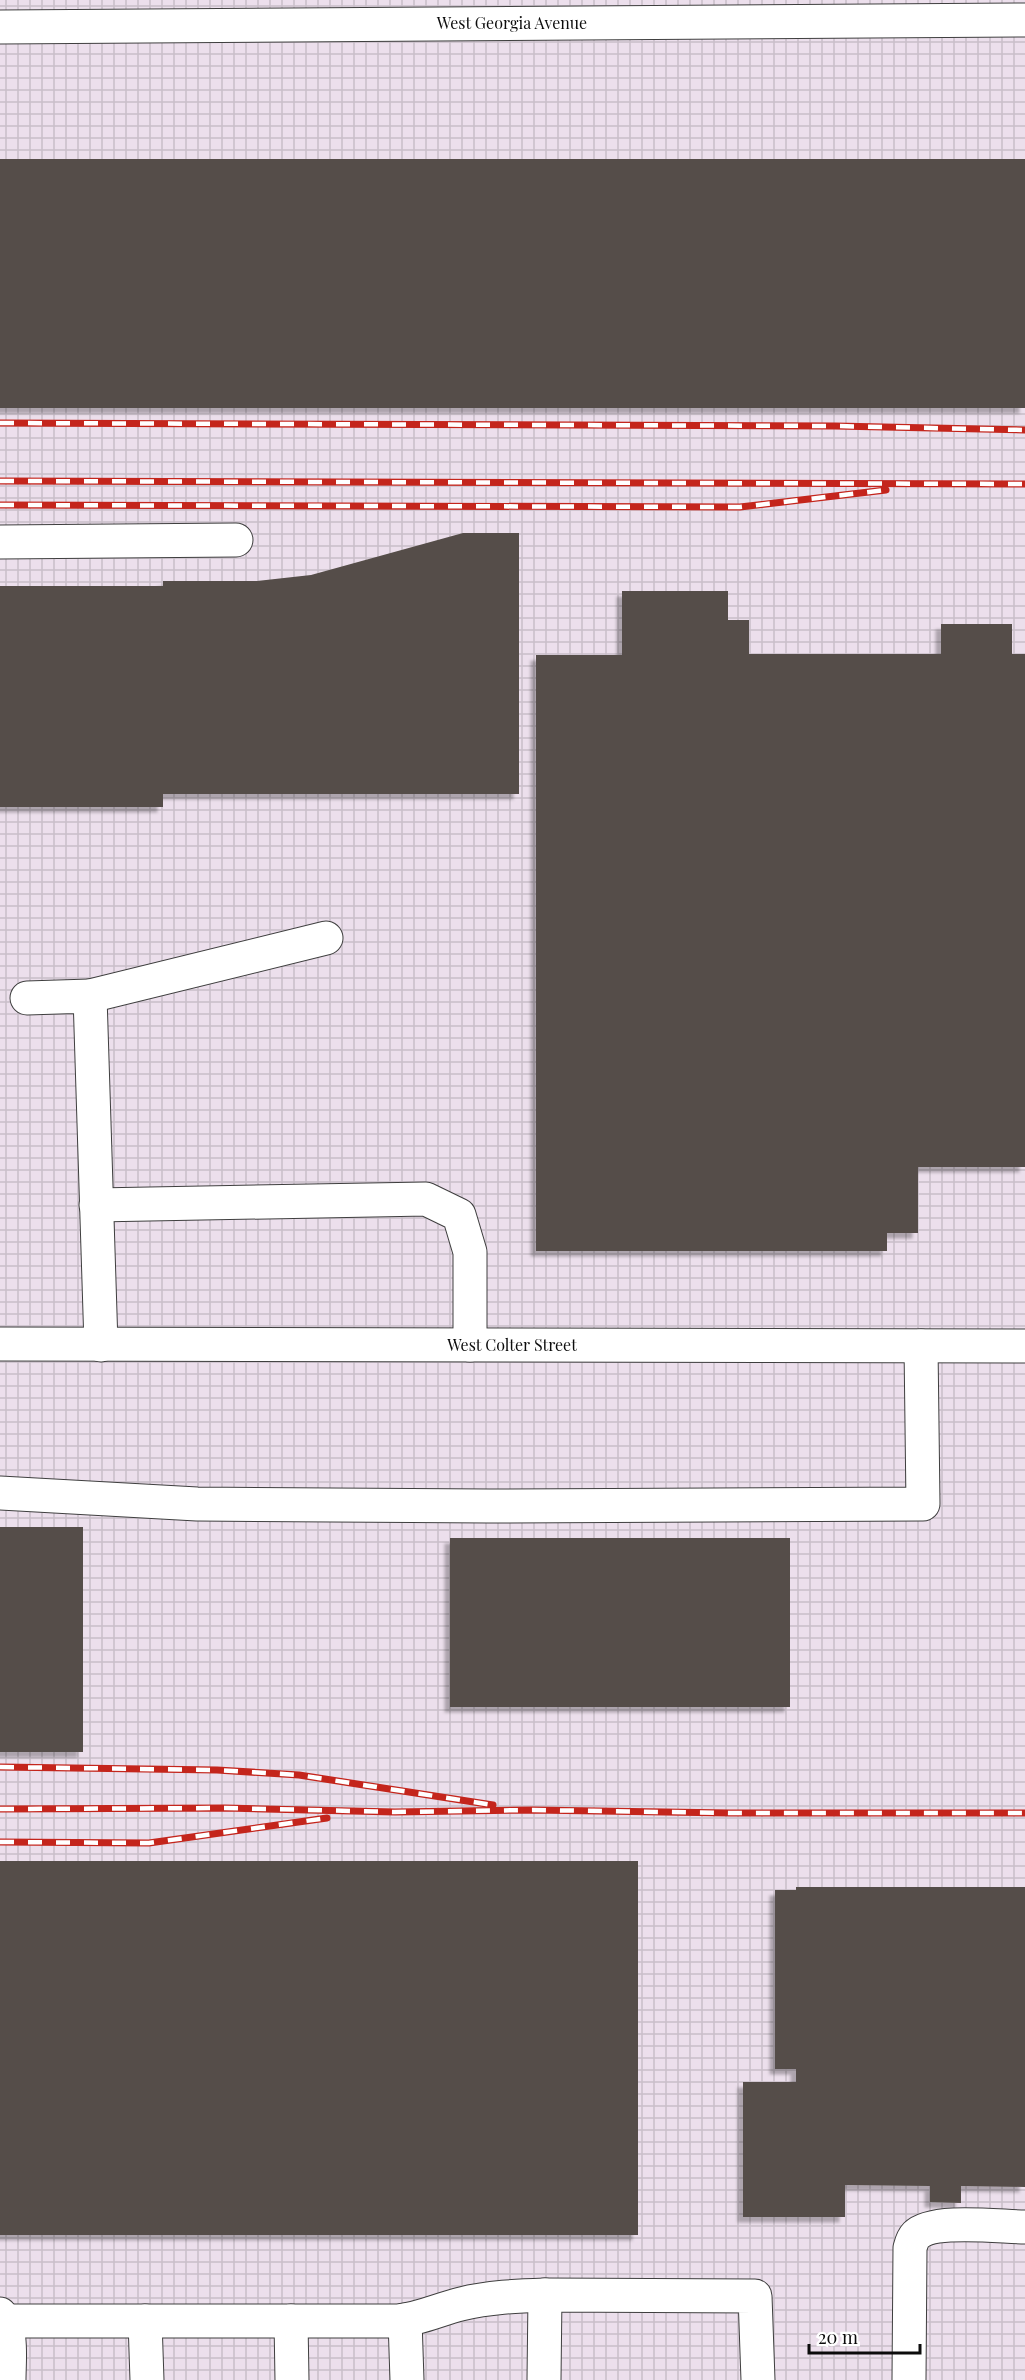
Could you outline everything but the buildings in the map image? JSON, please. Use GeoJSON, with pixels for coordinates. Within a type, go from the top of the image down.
{"type":"FeatureCollection","features":[{"type":"Feature","properties":{"kind":"street","name":"West Georgia Avenue"},"geometry":{"type":"LineString","coordinates":[[0,27],[141,13],[1025,20]]}},
{"type":"Feature","properties":{"kind":"street"},"geometry":{"type":"LineString","coordinates":[[0,542],[236,540]]}},
{"type":"Feature","properties":{"kind":"street"},"geometry":{"type":"LineString","coordinates":[[27,998],[90,996],[326,938]]}},
{"type":"Feature","properties":{"kind":"street"},"geometry":{"type":"LineString","coordinates":[[90,996],[101,1345]]}},
{"type":"Feature","properties":{"kind":"street"},"geometry":{"type":"LineString","coordinates":[[96,1205],[426,1199],[459,1215],[470,1252],[470,1345]]}},
{"type":"Feature","properties":{"kind":"street","name":"West Colter Street"},"geometry":{"type":"LineString","coordinates":[[0,1344],[1025,1346]]}},
{"type":"Feature","properties":{"kind":"street"},"geometry":{"type":"LineString","coordinates":[[0,1493],[196,1504],[501,1506],[923,1504],[921,1346]]}},
{"type":"Feature","properties":{"kind":"street"},"geometry":{"type":"LineString","coordinates":[[909,2380],[910,2248],[915,2236],[927,2228],[945,2226],[1025,2227]]}},
{"type":"Feature","properties":{"kind":"street"},"geometry":{"type":"LineString","coordinates":[[544,2380],[545,2295]]}},
{"type":"Feature","properties":{"kind":"street"},"geometry":{"type":"LineString","coordinates":[[9,2380],[10,2347],[2,2317],[145,2321],[405,2320],[488,2298],[545,2295],[755,2296],[758,2380]]}},
{"type":"Feature","properties":{"kind":"street"},"geometry":{"type":"LineString","coordinates":[[405,2320],[407,2380]]}},
{"type":"Feature","properties":{"kind":"street"},"geometry":{"type":"LineString","coordinates":[[145,2321],[147,2380]]}},
{"type":"Feature","properties":{"kind":"street"},"geometry":{"type":"LineString","coordinates":[[291,2321],[292,2380]]}},
{"type":"Feature","properties":{"kind":"shaded area"},"geometry":{"type":"Polygon","coordinates":[[[0,0],[1025,0],[1025,2380],[0,2380],[0,0]]]}},
{"type":"Feature","properties":{"kind":"railway"},"geometry":{"type":"LineString","coordinates":[[0,423],[835,426],[1025,430]]}},
{"type":"Feature","properties":{"kind":"railway"},"geometry":{"type":"LineString","coordinates":[[0,481],[1025,484]]}},
{"type":"Feature","properties":{"kind":"railway"},"geometry":{"type":"LineString","coordinates":[[0,505],[740,507],[886,490]]}},
{"type":"Feature","properties":{"kind":"railway"},"geometry":{"type":"LineString","coordinates":[[0,1767],[217,1770],[299,1775],[493,1805]]}},
{"type":"Feature","properties":{"kind":"railway"},"geometry":{"type":"LineString","coordinates":[[0,1809],[225,1808],[395,1812],[533,1810],[1025,1813]]}},
{"type":"Feature","properties":{"kind":"railway"},"geometry":{"type":"LineString","coordinates":[[0,1842],[149,1843],[327,1818]]}}]}
